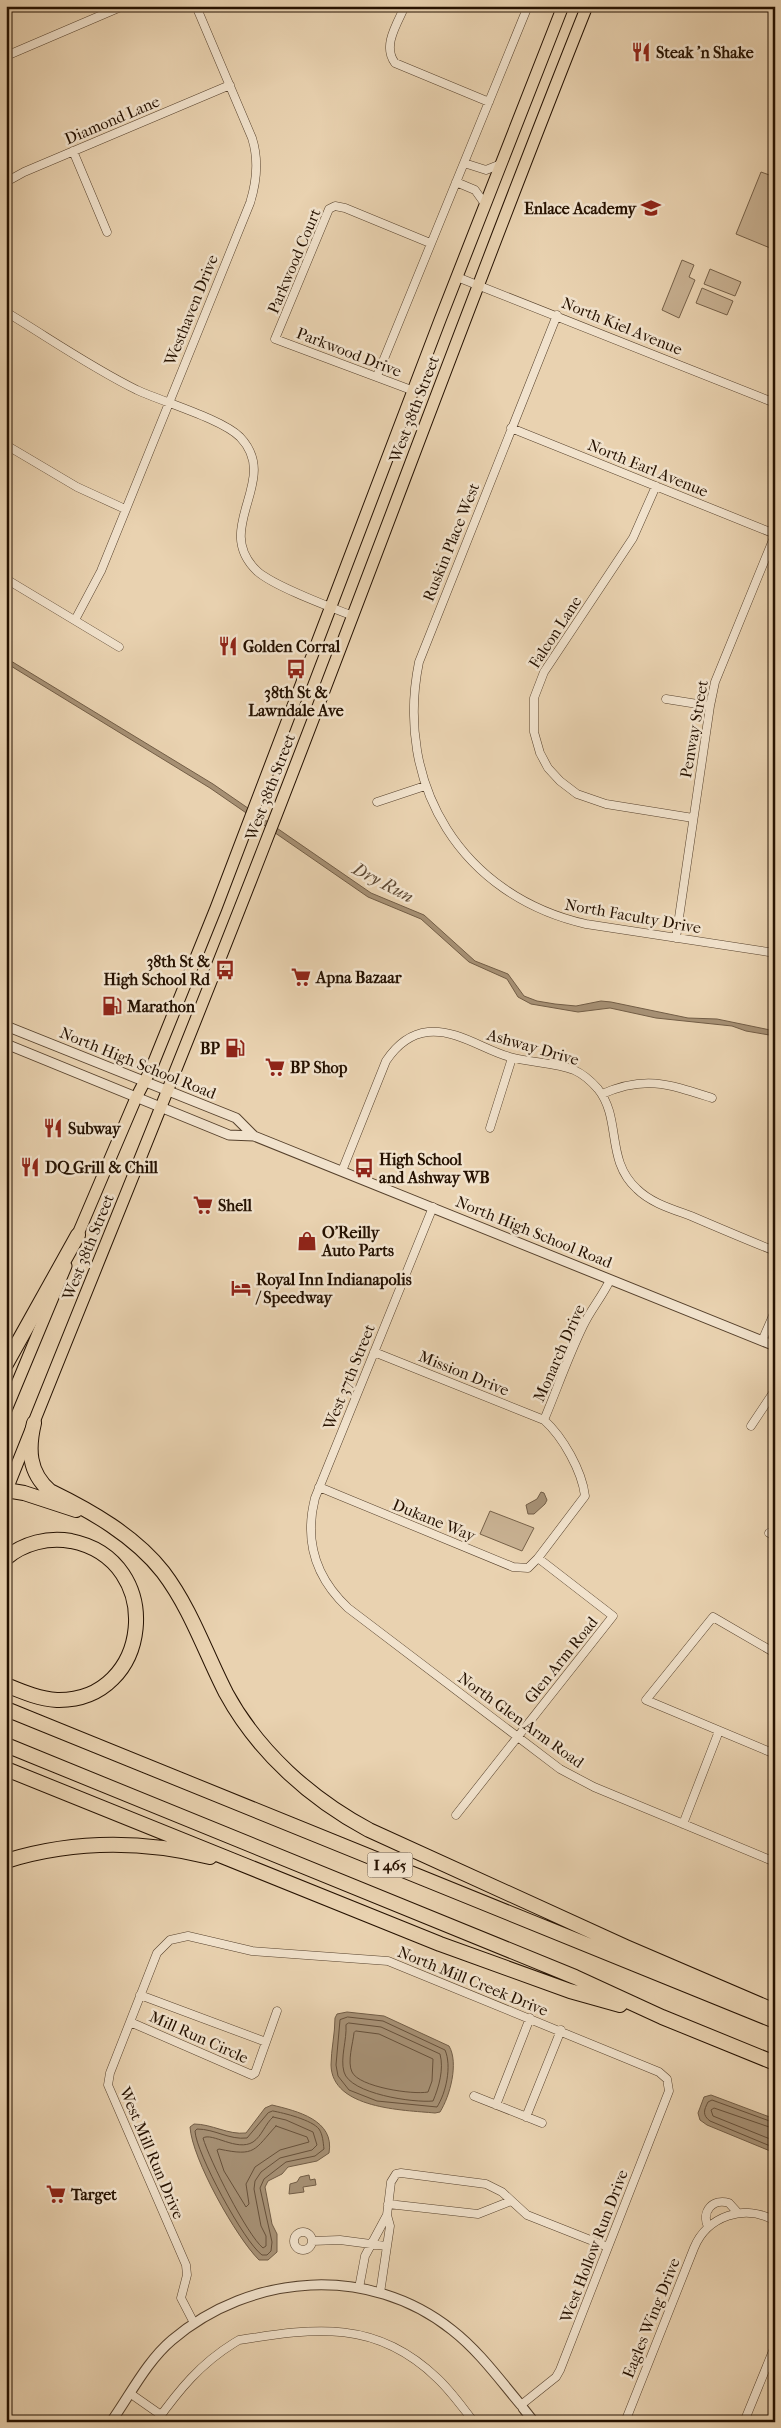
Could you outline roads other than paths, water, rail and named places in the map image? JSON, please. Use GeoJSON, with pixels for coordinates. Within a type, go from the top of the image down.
{"type":"FeatureCollection","features":[{"type":"Feature","properties":{"kind":"highway"},"geometry":{"type":"LineString","coordinates":[[6,1364],[78,1235]]}},
{"type":"Feature","properties":{"kind":"highway"},"geometry":{"type":"LineString","coordinates":[[34,1422],[30,1441],[30,1457],[42,1482],[50,1491],[91,1514],[133,1542],[164,1573],[187,1608],[219,1678],[242,1719],[283,1767],[330,1806],[383,1836],[626,1947],[775,2011]]}},
{"type":"Feature","properties":{"kind":"highway"},"geometry":{"type":"LineString","coordinates":[[6,1490],[20,1492],[56,1505],[91,1514]]}},
{"type":"Feature","properties":{"kind":"highway"},"geometry":{"type":"LineString","coordinates":[[6,1558],[23,1548],[45,1541],[69,1541],[92,1548],[112,1561],[126,1580],[135,1602],[137,1617],[136,1634],[128,1656],[114,1676],[95,1690],[72,1698],[57,1700],[34,1696],[6,1685]]}},
{"type":"Feature","properties":{"kind":"highway","name":"I 465"},"geometry":{"type":"LineString","coordinates":[[6,1709],[775,2021]]}},
{"type":"Feature","properties":{"kind":"highway","name":"I 465"},"geometry":{"type":"LineString","coordinates":[[6,1745],[575,1977],[662,2018],[775,2064]]}},
{"type":"Feature","properties":{"kind":"highway"},"geometry":{"type":"LineString","coordinates":[[6,1769],[229,1857],[263,1873],[440,1944],[552,1984],[662,2018]]}},
{"type":"Feature","properties":{"kind":"highway"},"geometry":{"type":"LineString","coordinates":[[6,1861],[69,1846],[138,1844],[194,1853],[263,1873]]}},
{"type":"Feature","properties":{"kind":"main road","name":"West 38th Street"},"geometry":{"type":"LineString","coordinates":[[6,1410],[136,1098],[146,1082],[247,830],[457,277],[563,6]]}},
{"type":"Feature","properties":{"kind":"main road","name":"West 38th Street"},"geometry":{"type":"LineString","coordinates":[[6,1490],[277,814],[478,285],[587,6]]}},
{"type":"Feature","properties":{"kind":"street"},"geometry":{"type":"LineString","coordinates":[[6,56],[122,6]]}},
{"type":"Feature","properties":{"kind":"street","name":"Westhaven Drive"},"geometry":{"type":"LineString","coordinates":[[75,620],[96,582],[250,203],[256,181],[253,142],[196,6]]}},
{"type":"Feature","properties":{"kind":"street"},"geometry":{"type":"LineString","coordinates":[[405,6],[388,47],[390,56],[395,63],[489,102]]}},
{"type":"Feature","properties":{"kind":"street"},"geometry":{"type":"LineString","coordinates":[[377,376],[528,6]]}},
{"type":"Feature","properties":{"kind":"street","name":"Diamond Lane"},"geometry":{"type":"LineString","coordinates":[[6,182],[230,85]]}},
{"type":"Feature","properties":{"kind":"street"},"geometry":{"type":"LineString","coordinates":[[74,151],[108,232]]}},
{"type":"Feature","properties":{"kind":"street"},"geometry":{"type":"LineString","coordinates":[[464,162],[486,170],[501,164]]}},
{"type":"Feature","properties":{"kind":"street"},"geometry":{"type":"LineString","coordinates":[[456,182],[475,190],[485,204]]}},
{"type":"Feature","properties":{"kind":"street","name":"Parkwood Court"},"geometry":{"type":"LineString","coordinates":[[275,339],[329,209],[335,206],[345,208],[430,243]]}},
{"type":"Feature","properties":{"kind":"street","name":"North Kiel Avenue"},"geometry":{"type":"LineString","coordinates":[[457,277],[775,403]]}},
{"type":"Feature","properties":{"kind":"street"},"geometry":{"type":"LineString","coordinates":[[6,312],[119,380],[229,429],[240,438],[248,449],[253,461],[254,480],[243,512],[239,533],[241,546],[249,562],[269,579],[353,616]]}},
{"type":"Feature","properties":{"kind":"street","name":"Ruskin Place West"},"geometry":{"type":"LineString","coordinates":[[426,786],[416,753],[413,718],[414,688],[419,662],[556,315]]}},
{"type":"Feature","properties":{"kind":"street","name":"Parkwood Drive"},"geometry":{"type":"LineString","coordinates":[[275,339],[414,391]]}},
{"type":"Feature","properties":{"kind":"street","name":"North Earl Avenue"},"geometry":{"type":"LineString","coordinates":[[511,428],[775,534]]}},
{"type":"Feature","properties":{"kind":"street"},"geometry":{"type":"LineString","coordinates":[[6,445],[86,492],[125,509]]}},
{"type":"Feature","properties":{"kind":"street","name":"Falcon Lane"},"geometry":{"type":"LineString","coordinates":[[656,486],[635,535],[542,677],[533,702],[534,732],[540,753],[548,768],[563,784],[577,794],[606,804],[694,818]]}},
{"type":"Feature","properties":{"kind":"street","name":"Penway Street"},"geometry":{"type":"LineString","coordinates":[[676,938],[710,706],[718,674],[775,534]]}},
{"type":"Feature","properties":{"kind":"street"},"geometry":{"type":"LineString","coordinates":[[6,579],[119,647]]}},
{"type":"Feature","properties":{"kind":"street"},"geometry":{"type":"LineString","coordinates":[[666,699],[710,706]]}},
{"type":"Feature","properties":{"kind":"street"},"geometry":{"type":"LineString","coordinates":[[377,802],[426,786]]}},
{"type":"Feature","properties":{"kind":"street","name":"North Faculty Drive"},"geometry":{"type":"LineString","coordinates":[[426,786],[436,814],[455,843],[481,871],[519,899],[545,912],[574,921],[775,953]]}},
{"type":"Feature","properties":{"kind":"street","name":"North High School Road"},"geometry":{"type":"LineString","coordinates":[[6,1026],[236,1118],[254,1136]]}},
{"type":"Feature","properties":{"kind":"street","name":"Ashway Drive"},"geometry":{"type":"LineString","coordinates":[[342,1171],[386,1061],[393,1050],[406,1040],[426,1032],[444,1032],[512,1058],[573,1070],[587,1078],[602,1094],[608,1110],[618,1160],[625,1176],[636,1189],[658,1203],[775,1251]]}},
{"type":"Feature","properties":{"kind":"street","name":"North High School Road"},"geometry":{"type":"LineString","coordinates":[[6,1044],[229,1135],[254,1136],[775,1346]]}},
{"type":"Feature","properties":{"kind":"street"},"geometry":{"type":"LineString","coordinates":[[490,1128],[512,1058]]}},
{"type":"Feature","properties":{"kind":"street"},"geometry":{"type":"LineString","coordinates":[[602,1094],[626,1084],[647,1082],[682,1088],[712,1098]]}},
{"type":"Feature","properties":{"kind":"street","name":"West 37th Street"},"geometry":{"type":"LineString","coordinates":[[311,1531],[312,1509],[319,1488],[433,1207]]}},
{"type":"Feature","properties":{"kind":"street","name":"Monarch Drive"},"geometry":{"type":"LineString","coordinates":[[538,1558],[585,1496],[582,1478],[552,1428],[544,1420],[582,1327],[592,1308],[602,1298],[610,1280]]}},
{"type":"Feature","properties":{"kind":"street"},"geometry":{"type":"LineString","coordinates":[[762,1341],[775,1311]]}},
{"type":"Feature","properties":{"kind":"street","name":"Mission Drive"},"geometry":{"type":"LineString","coordinates":[[374,1352],[544,1420]]}},
{"type":"Feature","properties":{"kind":"street"},"geometry":{"type":"LineString","coordinates":[[751,1426],[775,1390]]}},
{"type":"Feature","properties":{"kind":"street","name":"Dukane Way"},"geometry":{"type":"LineString","coordinates":[[319,1488],[513,1567],[528,1568],[538,1558]]}},
{"type":"Feature","properties":{"kind":"street","name":"North Glen Arm Road"},"geometry":{"type":"LineString","coordinates":[[311,1531],[316,1564],[327,1585],[342,1602],[546,1759],[575,1778],[775,1862]]}},
{"type":"Feature","properties":{"kind":"street","name":"Glen Arm Road"},"geometry":{"type":"LineString","coordinates":[[456,1815],[614,1616],[538,1558]]}},
{"type":"Feature","properties":{"kind":"street"},"geometry":{"type":"LineString","coordinates":[[775,1653],[714,1617],[646,1700],[775,1754]]}},
{"type":"Feature","properties":{"kind":"street"},"geometry":{"type":"LineString","coordinates":[[683,1824],[719,1731]]}},
{"type":"Feature","properties":{"kind":"street","name":"North Mill Creek Drive"},"geometry":{"type":"LineString","coordinates":[[170,1940],[188,1936],[252,1951],[388,1961],[660,2072],[667,2079]]}},
{"type":"Feature","properties":{"kind":"street","name":"West Mill Run Drive"},"geometry":{"type":"LineString","coordinates":[[170,1940],[157,1953],[110,2073],[108,2085],[186,2265],[187,2274],[181,2298],[194,2323]]}},
{"type":"Feature","properties":{"kind":"street","name":"Mill Run Circle"},"geometry":{"type":"LineString","coordinates":[[140,1995],[266,2042]]}},
{"type":"Feature","properties":{"kind":"street","name":"Mill Run Circle"},"geometry":{"type":"LineString","coordinates":[[130,2022],[252,2075],[255,2073],[277,2012]]}},
{"type":"Feature","properties":{"kind":"street"},"geometry":{"type":"LineString","coordinates":[[496,2105],[530,2018]]}},
{"type":"Feature","properties":{"kind":"street"},"geometry":{"type":"LineString","coordinates":[[526,2117],[560,2030]]}},
{"type":"Feature","properties":{"kind":"street","name":"West Hollow Run Drive"},"geometry":{"type":"LineString","coordinates":[[522,2406],[556,2377],[560,2370],[669,2091],[667,2079]]}},
{"type":"Feature","properties":{"kind":"street"},"geometry":{"type":"LineString","coordinates":[[474,2096],[542,2124]]}},
{"type":"Feature","properties":{"kind":"street"},"geometry":{"type":"LineString","coordinates":[[380,2293],[390,2226],[387,2215],[388,2204],[391,2182],[396,2174],[486,2184],[498,2189],[532,2217],[608,2247]]}},
{"type":"Feature","properties":{"kind":"street"},"geometry":{"type":"LineString","coordinates":[[388,2204],[478,2214],[512,2201]]}},
{"type":"Feature","properties":{"kind":"street","name":"Eagles Wing Drive"},"geometry":{"type":"LineString","coordinates":[[708,2227],[706,2215],[710,2206],[717,2202],[729,2203],[738,2213]]}},
{"type":"Feature","properties":{"kind":"street","name":"Eagles Wing Drive"},"geometry":{"type":"LineString","coordinates":[[625,2422],[694,2248],[708,2227],[727,2215],[749,2212],[766,2216],[775,2221]]}},
{"type":"Feature","properties":{"kind":"street"},"geometry":{"type":"LineString","coordinates":[[359,2288],[365,2256],[387,2215]]}},
{"type":"Feature","properties":{"kind":"street"},"geometry":{"type":"LineString","coordinates":[[312,2241],[340,2240],[386,2246]]}},
{"type":"Feature","properties":{"kind":"street"},"geometry":{"type":"LineString","coordinates":[[111,2422],[167,2345],[194,2323],[231,2302],[272,2289],[313,2284],[359,2288],[380,2293],[415,2307],[451,2329],[477,2352],[534,2422]]}},
{"type":"Feature","properties":{"kind":"street"},"geometry":{"type":"LineString","coordinates":[[131,2394],[158,2418],[197,2370],[210,2358],[240,2340],[260,2339],[290,2332],[330,2330],[368,2337],[402,2352],[439,2379],[474,2422]]}},
{"type":"Feature","properties":{"kind":"street"},"geometry":{"type":"LineString","coordinates":[[744,2422],[775,2346]]}},
{"type":"Feature","properties":{"kind":"water","name":"Dry Run"},"geometry":{"type":"Polygon","coordinates":[[[6,658],[213,784],[371,893],[424,915],[475,961],[508,974],[524,996],[537,1001],[576,1006],[601,1001],[611,1002],[688,1018],[717,1019],[775,1031],[775,1036],[746,1031],[732,1026],[656,1018],[610,1008],[578,1012],[531,1004],[518,997],[507,979],[469,962],[421,919],[368,897],[210,788],[6,663],[6,658]]]}},
{"type":"Feature","properties":{"kind":"water"},"geometry":{"type":"Polygon","coordinates":[[[541,1492],[544,1493],[547,1500],[545,1504],[534,1514],[528,1514],[526,1505],[537,1499],[541,1492]]]}},
{"type":"Feature","properties":{"kind":"water"},"geometry":{"type":"Polygon","coordinates":[[[347,2012],[384,2016],[449,2046],[453,2061],[452,2079],[450,2089],[440,2112],[388,2108],[356,2099],[343,2091],[334,2080],[331,2059],[335,2018],[337,2014],[347,2012]]]}},
{"type":"Feature","properties":{"kind":"water"},"geometry":{"type":"Polygon","coordinates":[[[711,2095],[775,2119],[775,2153],[707,2125],[700,2120],[698,2113],[704,2097],[711,2095]]]}},
{"type":"Feature","properties":{"kind":"water"},"geometry":{"type":"Polygon","coordinates":[[[272,2105],[303,2114],[320,2125],[326,2132],[329,2142],[329,2153],[317,2161],[288,2167],[282,2174],[268,2181],[265,2187],[272,2224],[277,2234],[277,2252],[268,2260],[259,2260],[239,2234],[217,2197],[198,2158],[190,2127],[194,2124],[201,2124],[233,2132],[246,2133],[265,2108],[272,2105]]]}},
{"type":"Feature","properties":{"kind":"water"},"geometry":{"type":"Polygon","coordinates":[[[309,2175],[310,2180],[315,2179],[316,2185],[303,2187],[304,2192],[289,2194],[290,2184],[297,2182],[300,2177],[309,2175]]]}},
{"type":"Feature","properties":{"kind":"place","name":"Steak 'n Shake"},"geometry":{"type":"Point","coordinates":[641,52]}},
{"type":"Feature","properties":{"kind":"place","name":"Enlace Academy"},"geometry":{"type":"Point","coordinates":[651,208]}},
{"type":"Feature","properties":{"kind":"place","name":"Golden Corral"},"geometry":{"type":"Point","coordinates":[228,646]}},
{"type":"Feature","properties":{"kind":"place","name":"38th St & Lawndale Ave"},"geometry":{"type":"Point","coordinates":[296,669]}},
{"type":"Feature","properties":{"kind":"place","name":"38th St & High School Rd"},"geometry":{"type":"Point","coordinates":[225,970]}},
{"type":"Feature","properties":{"kind":"place","name":"Apna Bazaar"},"geometry":{"type":"Point","coordinates":[301,977]}},
{"type":"Feature","properties":{"kind":"place","name":"Marathon"},"geometry":{"type":"Point","coordinates":[112,1006]}},
{"type":"Feature","properties":{"kind":"place","name":"BP"},"geometry":{"type":"Point","coordinates":[235,1048]}},
{"type":"Feature","properties":{"kind":"place","name":"BP Shop"},"geometry":{"type":"Point","coordinates":[275,1067]}},
{"type":"Feature","properties":{"kind":"place","name":"Subway"},"geometry":{"type":"Point","coordinates":[53,1128]}},
{"type":"Feature","properties":{"kind":"place","name":"DQ Grill & Chill"},"geometry":{"type":"Point","coordinates":[30,1167]}},
{"type":"Feature","properties":{"kind":"place","name":"High School and Ashway WB"},"geometry":{"type":"Point","coordinates":[364,1168]}},
{"type":"Feature","properties":{"kind":"place","name":"Shell"},"geometry":{"type":"Point","coordinates":[203,1205]}},
{"type":"Feature","properties":{"kind":"place","name":"O'Reilly Auto Parts"},"geometry":{"type":"Point","coordinates":[307,1241]}},
{"type":"Feature","properties":{"kind":"place","name":"Royal Inn Indianapolis / Speedway"},"geometry":{"type":"Point","coordinates":[241,1288]}},
{"type":"Feature","properties":{"kind":"place","name":"Target"},"geometry":{"type":"Point","coordinates":[56,2194]}}]}
